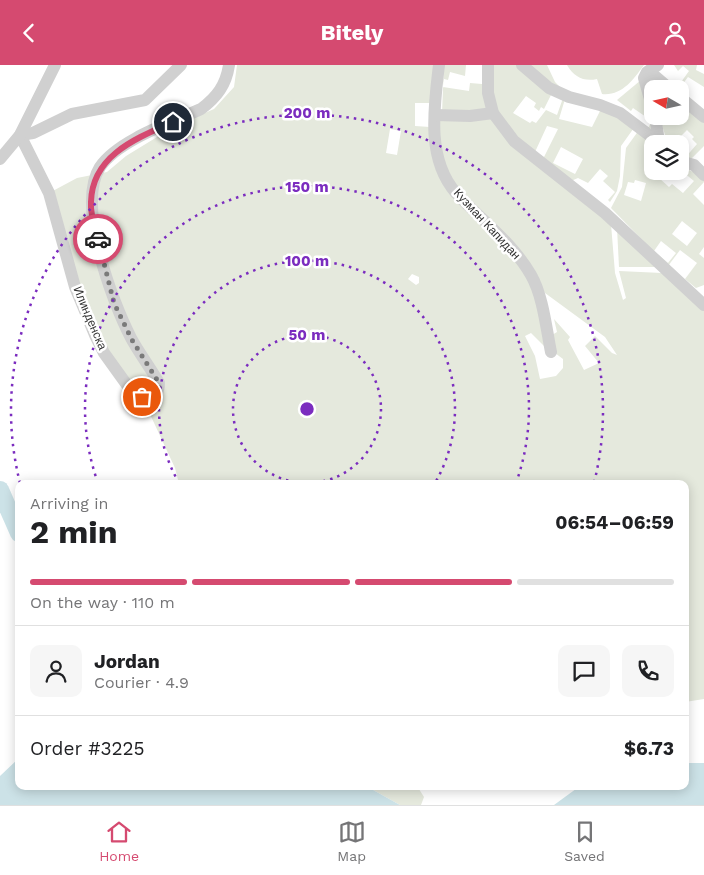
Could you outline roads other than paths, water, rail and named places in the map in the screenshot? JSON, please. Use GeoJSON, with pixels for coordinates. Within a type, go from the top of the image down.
{"type":"FeatureCollection","features":[{"type":"Feature","properties":{"kind":"street"},"geometry":{"type":"LineString","coordinates":[[0,159],[20,135],[55,65]]}},
{"type":"Feature","properties":{"kind":"street"},"geometry":{"type":"LineString","coordinates":[[20,135],[33,133],[78,112],[145,100],[181,65]]}},
{"type":"Feature","properties":{"kind":"street","name":"Илинденска"},"geometry":{"type":"LineString","coordinates":[[20,135],[49,193],[75,287],[94,335],[104,353],[127,385],[136,393],[150,397],[156,395],[159,383],[132,340],[114,303],[90,203],[93,185],[100,167],[114,153],[133,140],[201,109],[210,102],[224,84],[229,65]]}},
{"type":"Feature","properties":{"kind":"street","name":"Кузман Капидан"},"geometry":{"type":"LineString","coordinates":[[439,65],[436,146],[443,173],[455,191],[500,237],[531,275],[538,295],[551,352]]}},
{"type":"Feature","properties":{"kind":"street"},"geometry":{"type":"LineString","coordinates":[[488,65],[488,93],[493,113],[521,147],[600,209],[704,305]]}},
{"type":"Feature","properties":{"kind":"street"},"geometry":{"type":"LineString","coordinates":[[522,65],[549,88],[569,97],[600,105],[620,113],[649,135]]}},
{"type":"Feature","properties":{"kind":"street"},"geometry":{"type":"LineString","coordinates":[[645,80],[644,78],[653,68],[663,80]]}},
{"type":"Feature","properties":{"kind":"street"},"geometry":{"type":"LineString","coordinates":[[689,104],[704,117]]}},
{"type":"Feature","properties":{"kind":"street"},"geometry":{"type":"LineString","coordinates":[[436,115],[470,117],[493,113]]}},
{"type":"Feature","properties":{"kind":"street"},"geometry":{"type":"LineString","coordinates":[[689,164],[694,165],[704,175]]}},
{"type":"Feature","properties":{"kind":"street"},"geometry":{"type":"LineString","coordinates":[[692,295],[704,288]]}},
{"type":"Feature","properties":{"kind":"waterway"},"geometry":{"type":"LineString","coordinates":[[0,490],[15,524]]}}]}
